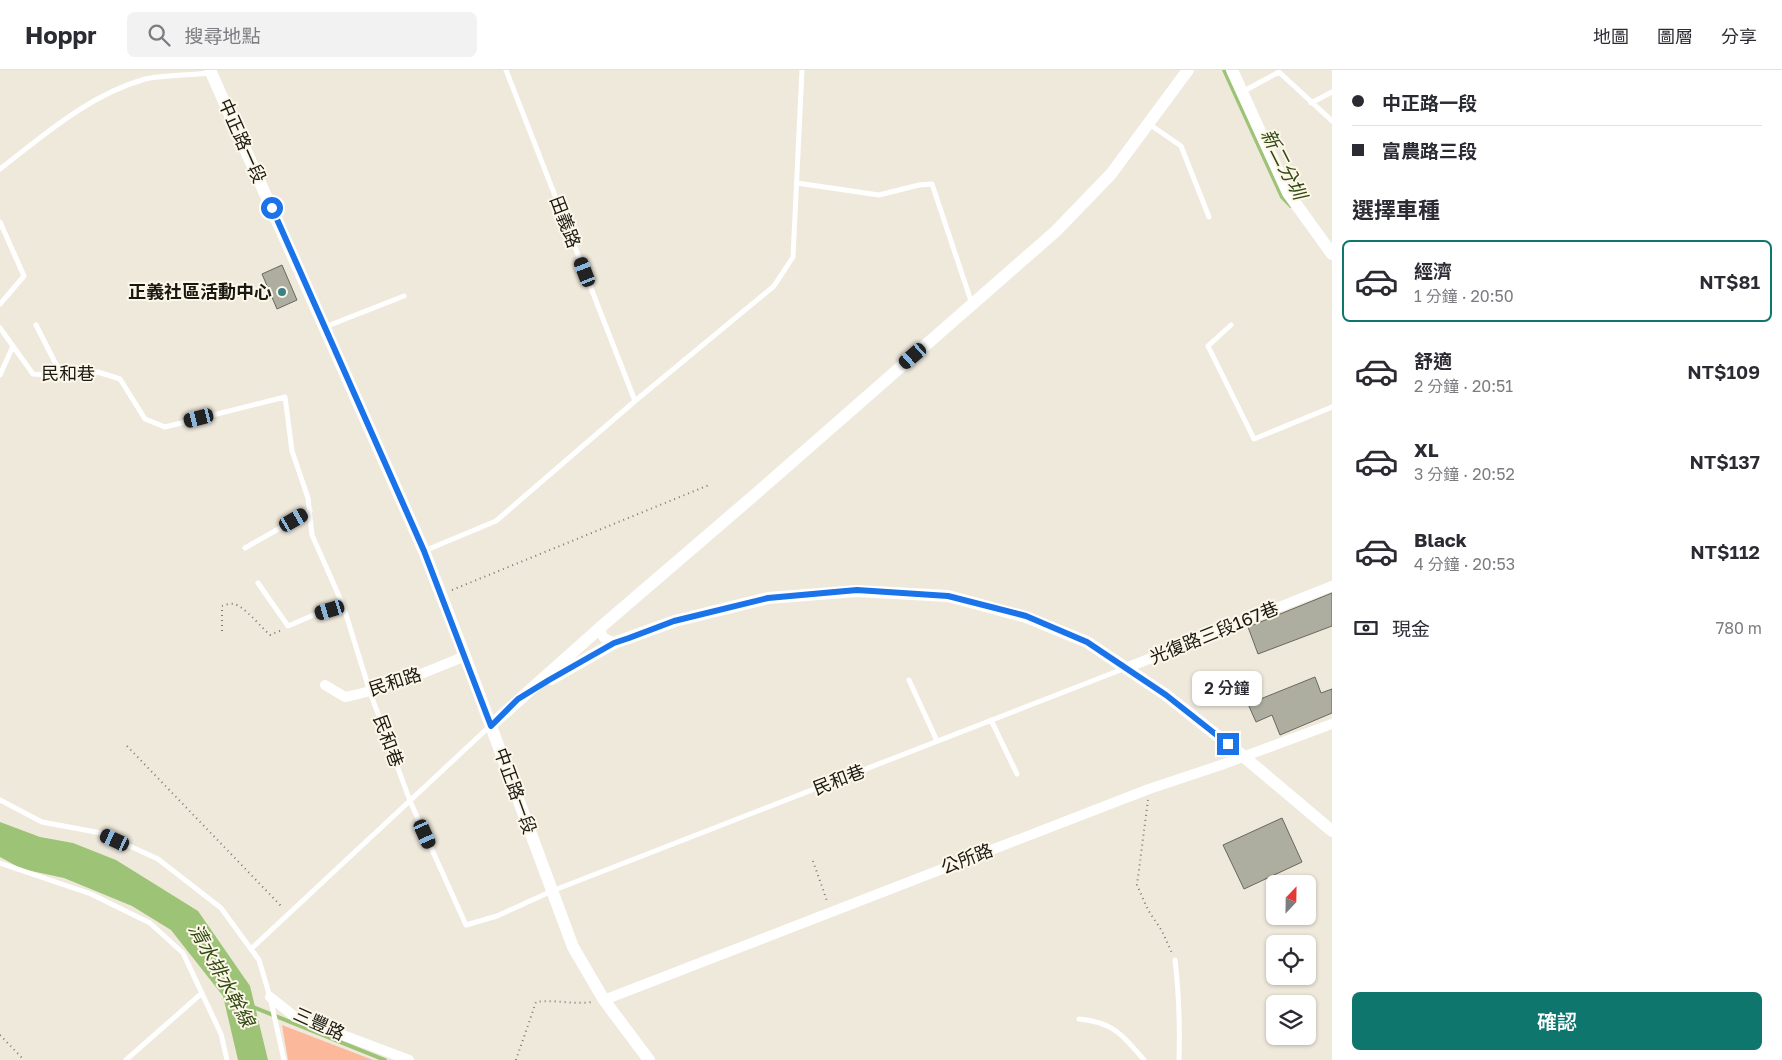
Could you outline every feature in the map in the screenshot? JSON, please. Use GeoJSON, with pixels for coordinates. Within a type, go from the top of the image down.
{"type":"FeatureCollection","features":[{"type":"Feature","properties":{"kind":"street"},"geometry":{"type":"LineString","coordinates":[[491,726],[518,699],[1056,231],[1111,174],[1188,70]]}},
{"type":"Feature","properties":{"kind":"street"},"geometry":{"type":"LineString","coordinates":[[1232,70],[1288,193],[1332,254]]}},
{"type":"Feature","properties":{"kind":"street","name":"中正路一段"},"geometry":{"type":"LineString","coordinates":[[210,71],[424,551],[573,947],[604,1000],[649,1060]]}},
{"type":"Feature","properties":{"kind":"street","name":"光復路三段167巷"},"geometry":{"type":"LineString","coordinates":[[1126,668],[1332,586]]}},
{"type":"Feature","properties":{"kind":"street"},"geometry":{"type":"LineString","coordinates":[[518,699],[564,670],[614,643],[674,621],[768,598],[857,590],[948,596],[1026,616],[1087,642],[1166,695],[1243,756],[1332,831]]}},
{"type":"Feature","properties":{"kind":"street"},"geometry":{"type":"LineString","coordinates":[[602,626],[601,633],[604,638],[614,643]]}},
{"type":"Feature","properties":{"kind":"street","name":"民和路"},"geometry":{"type":"LineString","coordinates":[[325,685],[345,697],[370,692],[465,656]]}},
{"type":"Feature","properties":{"kind":"street","name":"公所路"},"geometry":{"type":"LineString","coordinates":[[604,1000],[1149,789],[1332,724]]}},
{"type":"Feature","properties":{"kind":"street","name":"三豐路"},"geometry":{"type":"LineString","coordinates":[[270,997],[295,1017],[409,1060]]}},
{"type":"Feature","properties":{"kind":"lane","name":"田義路"},"geometry":{"type":"LineString","coordinates":[[506,70],[635,401]]}},
{"type":"Feature","properties":{"kind":"lane"},"geometry":{"type":"LineString","coordinates":[[424,551],[496,522],[635,401],[774,286],[793,257],[802,70]]}},
{"type":"Feature","properties":{"kind":"lane"},"geometry":{"type":"LineString","coordinates":[[0,169],[54,126],[98,98],[146,79],[210,71]]}},
{"type":"Feature","properties":{"kind":"lane"},"geometry":{"type":"LineString","coordinates":[[1242,92],[1280,71],[1311,103],[1332,121]]}},
{"type":"Feature","properties":{"kind":"lane"},"geometry":{"type":"LineString","coordinates":[[1311,103],[1332,92]]}},
{"type":"Feature","properties":{"kind":"lane"},"geometry":{"type":"LineString","coordinates":[[1148,124],[1182,146],[1209,217]]}},
{"type":"Feature","properties":{"kind":"lane"},"geometry":{"type":"LineString","coordinates":[[797,183],[879,195],[919,185],[932,184],[972,304]]}},
{"type":"Feature","properties":{"kind":"lane"},"geometry":{"type":"LineString","coordinates":[[0,222],[24,276],[0,304]]}},
{"type":"Feature","properties":{"kind":"lane"},"geometry":{"type":"LineString","coordinates":[[324,327],[404,296]]}},
{"type":"Feature","properties":{"kind":"lane"},"geometry":{"type":"LineString","coordinates":[[36,325],[62,376]]}},
{"type":"Feature","properties":{"kind":"lane"},"geometry":{"type":"LineString","coordinates":[[1231,325],[1208,346],[1254,439],[1332,407]]}},
{"type":"Feature","properties":{"kind":"lane","name":"民和巷"},"geometry":{"type":"LineString","coordinates":[[0,328],[33,374],[62,376],[98,372],[120,379],[145,419],[165,426],[284,397],[292,451],[308,498],[312,535],[343,605],[370,692],[410,800],[466,925],[497,916],[552,891],[1126,668]]}},
{"type":"Feature","properties":{"kind":"lane"},"geometry":{"type":"LineString","coordinates":[[0,375],[13,346]]}},
{"type":"Feature","properties":{"kind":"lane"},"geometry":{"type":"LineString","coordinates":[[245,548],[310,511]]}},
{"type":"Feature","properties":{"kind":"lane"},"geometry":{"type":"LineString","coordinates":[[258,583],[288,626],[343,605]]}},
{"type":"Feature","properties":{"kind":"lane"},"geometry":{"type":"LineString","coordinates":[[909,680],[937,741]]}},
{"type":"Feature","properties":{"kind":"lane"},"geometry":{"type":"LineString","coordinates":[[991,720],[1018,774]]}},
{"type":"Feature","properties":{"kind":"lane"},"geometry":{"type":"LineString","coordinates":[[251,949],[491,726]]}},
{"type":"Feature","properties":{"kind":"lane"},"geometry":{"type":"LineString","coordinates":[[0,800],[42,822],[101,833],[158,859],[222,908],[259,960],[270,997],[284,1060]]}},
{"type":"Feature","properties":{"kind":"lane"},"geometry":{"type":"LineString","coordinates":[[0,863],[91,894],[150,923],[183,953],[220,1034],[227,1060]]}},
{"type":"Feature","properties":{"kind":"lane"},"geometry":{"type":"LineString","coordinates":[[1175,960],[1179,992],[1179,1060]]}},
{"type":"Feature","properties":{"kind":"lane"},"geometry":{"type":"LineString","coordinates":[[126,1060],[202,993]]}},
{"type":"Feature","properties":{"kind":"lane"},"geometry":{"type":"LineString","coordinates":[[1079,1018],[1096,1020],[1116,1030],[1144,1060]]}},
{"type":"Feature","properties":{"kind":"path"},"geometry":{"type":"LineString","coordinates":[[441,595],[709,484]]}},
{"type":"Feature","properties":{"kind":"path"},"geometry":{"type":"LineString","coordinates":[[222,630],[222,606],[233,603],[244,608],[270,635],[288,626]]}},
{"type":"Feature","properties":{"kind":"path"},"geometry":{"type":"LineString","coordinates":[[126,746],[289,915]]}},
{"type":"Feature","properties":{"kind":"path"},"geometry":{"type":"LineString","coordinates":[[1149,789],[1137,885],[1148,910],[1162,931],[1175,960]]}},
{"type":"Feature","properties":{"kind":"path"},"geometry":{"type":"LineString","coordinates":[[813,861],[831,912]]}},
{"type":"Feature","properties":{"kind":"path"},"geometry":{"type":"LineString","coordinates":[[516,1060],[536,1002],[551,1000],[586,1003],[604,1000]]}},
{"type":"Feature","properties":{"kind":"path"},"geometry":{"type":"LineString","coordinates":[[0,1036],[24,1060]]}},
{"type":"Feature","properties":{"kind":"shaded area"},"geometry":{"type":"Polygon","coordinates":[[[282,1025],[373,1060],[288,1060],[282,1025]]]}},
{"type":"Feature","properties":{"kind":"water","name":"清水排水幹線"},"geometry":{"type":"Polygon","coordinates":[[[0,822],[40,837],[73,843],[116,860],[198,911],[250,986],[268,1060],[238,1060],[223,996],[171,930],[132,906],[64,878],[22,869],[0,857],[0,822]]]}},
{"type":"Feature","properties":{"kind":"building","name":"正義社區活動中心"},"geometry":{"type":"Polygon","coordinates":[[[282,265],[297,300],[277,309],[262,274],[282,265]]]}},
{"type":"Feature","properties":{"kind":"building"},"geometry":{"type":"Polygon","coordinates":[[[1332,593],[1332,626],[1258,654],[1248,627],[1332,593]]]}},
{"type":"Feature","properties":{"kind":"building"},"geometry":{"type":"Polygon","coordinates":[[[1315,677],[1321,693],[1332,689],[1332,713],[1280,735],[1272,715],[1256,722],[1248,704],[1315,677]]]}},
{"type":"Feature","properties":{"kind":"building"},"geometry":{"type":"Polygon","coordinates":[[[1282,818],[1302,862],[1274,875],[1266,875],[1266,879],[1244,889],[1223,845],[1282,818]]]}},
{"type":"Feature","properties":{"kind":"waterway","name":"新二分圳"},"geometry":{"type":"LineString","coordinates":[[1224,70],[1282,197],[1291,206]]}},
{"type":"Feature","properties":{"kind":"waterway","name":"清水排水幹線"},"geometry":{"type":"LineString","coordinates":[[253,1007],[385,1060]]}},
{"type":"Feature","properties":{"kind":"place","name":"正義社區活動中心"},"geometry":{"type":"Point","coordinates":[282,292]}},
{"type":"Feature","properties":{"kind":"route"},"geometry":{"type":"LineString","coordinates":[[272,208],[424,551],[491,726],[518,699],[564,670],[614,643],[674,621],[768,598],[857,590],[948,596],[1026,616],[1087,642],[1166,695],[1228,744]]}}]}
